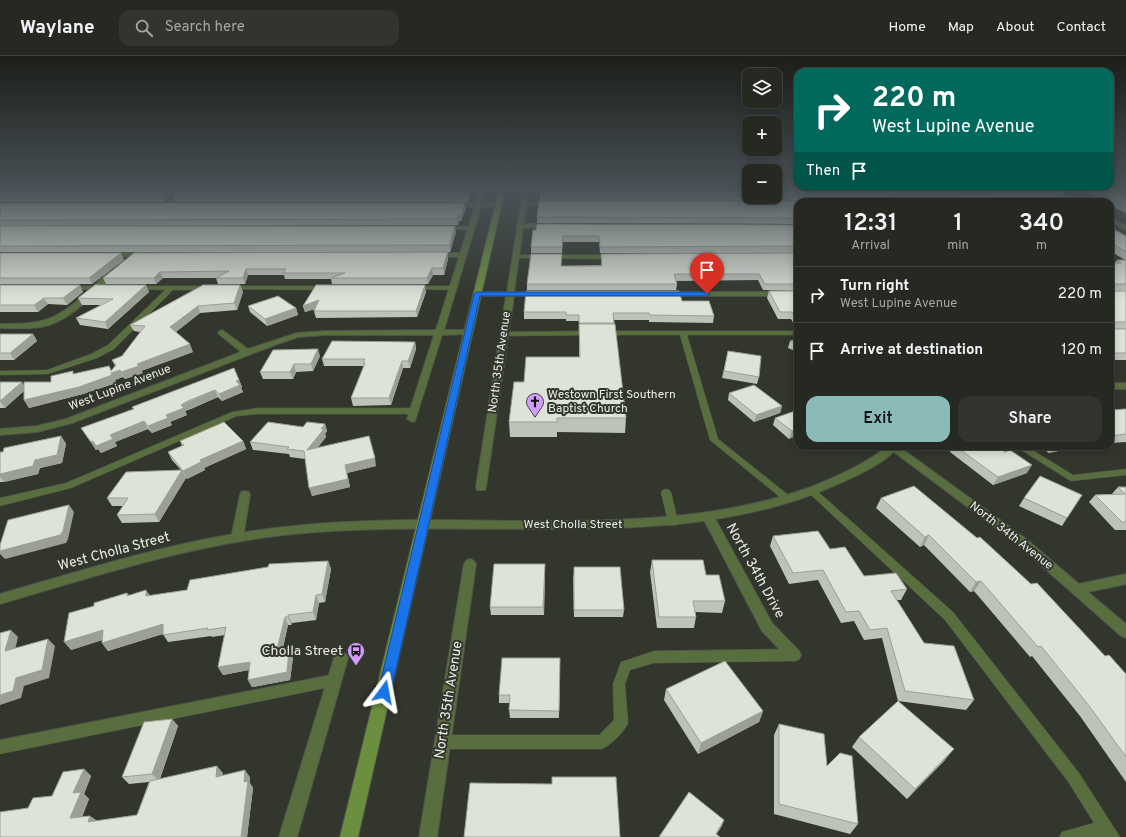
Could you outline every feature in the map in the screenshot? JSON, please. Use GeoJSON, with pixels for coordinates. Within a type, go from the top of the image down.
{"type":"FeatureCollection","features":[{"type":"Feature","properties":{"kind":"main road"},"geometry":{"type":"LineString","coordinates":[[350,837],[493,226]]}},
{"type":"Feature","properties":{"kind":"street","name":"North 35th Avenue"},"geometry":{"type":"LineString","coordinates":[[481,487],[520,226]]}},
{"type":"Feature","properties":{"kind":"street"},"geometry":{"type":"LineString","coordinates":[[414,415],[471,228]]}},
{"type":"Feature","properties":{"kind":"street"},"geometry":{"type":"LineString","coordinates":[[0,326],[30,326],[45,323],[63,314],[135,255]]}},
{"type":"Feature","properties":{"kind":"street"},"geometry":{"type":"LineString","coordinates":[[103,256],[151,255]]}},
{"type":"Feature","properties":{"kind":"street"},"geometry":{"type":"LineString","coordinates":[[424,255],[463,255]]}},
{"type":"Feature","properties":{"kind":"street"},"geometry":{"type":"LineString","coordinates":[[477,294],[548,294]]}},
{"type":"Feature","properties":{"kind":"street"},"geometry":{"type":"LineString","coordinates":[[658,294],[794,294]]}},
{"type":"Feature","properties":{"kind":"street"},"geometry":{"type":"LineString","coordinates":[[222,332],[246,352]]}},
{"type":"Feature","properties":{"kind":"street","name":"West Lupine Avenue"},"geometry":{"type":"LineString","coordinates":[[0,432],[37,429],[69,421],[246,352],[283,339],[311,333],[468,332]]}},
{"type":"Feature","properties":{"kind":"street"},"geometry":{"type":"LineString","coordinates":[[1114,386],[1126,386]]}},
{"type":"Feature","properties":{"kind":"street","name":"West Cholla Street"},"geometry":{"type":"LineString","coordinates":[[0,599],[162,554],[237,538],[322,527],[424,525],[623,525],[709,518],[789,500],[844,478],[884,454],[888,450]]}},
{"type":"Feature","properties":{"kind":"street","name":"North 34th Avenue"},"geometry":{"type":"LineString","coordinates":[[897,450],[1021,541],[1126,632]]}},
{"type":"Feature","properties":{"kind":"street"},"geometry":{"type":"LineString","coordinates":[[237,538],[245,495]]}},
{"type":"Feature","properties":{"kind":"street","name":"North 34th Drive"},"geometry":{"type":"LineString","coordinates":[[709,518],[767,627],[794,655]]}},
{"type":"Feature","properties":{"kind":"street","name":"North 35th Avenue"},"geometry":{"type":"LineString","coordinates":[[428,837],[470,564]]}},
{"type":"Feature","properties":{"kind":"street"},"geometry":{"type":"LineString","coordinates":[[1077,588],[1126,579]]}},
{"type":"Feature","properties":{"kind":"street"},"geometry":{"type":"LineString","coordinates":[[288,837],[341,658]]}},
{"type":"Feature","properties":{"kind":"lane"},"geometry":{"type":"LineString","coordinates":[[440,228],[471,228]]}},
{"type":"Feature","properties":{"kind":"lane"},"geometry":{"type":"LineString","coordinates":[[515,257],[617,256]]}},
{"type":"Feature","properties":{"kind":"lane"},"geometry":{"type":"LineString","coordinates":[[63,288],[110,288]]}},
{"type":"Feature","properties":{"kind":"lane"},"geometry":{"type":"LineString","coordinates":[[125,288],[215,288]]}},
{"type":"Feature","properties":{"kind":"lane"},"geometry":{"type":"LineString","coordinates":[[0,373],[48,372],[101,353],[110,347],[171,288]]}},
{"type":"Feature","properties":{"kind":"lane"},"geometry":{"type":"LineString","coordinates":[[222,288],[329,288]]}},
{"type":"Feature","properties":{"kind":"lane"},"geometry":{"type":"LineString","coordinates":[[406,288],[453,288]]}},
{"type":"Feature","properties":{"kind":"lane"},"geometry":{"type":"LineString","coordinates":[[683,333],[714,440],[789,500]]}},
{"type":"Feature","properties":{"kind":"lane"},"geometry":{"type":"LineString","coordinates":[[504,336],[794,333]]}},
{"type":"Feature","properties":{"kind":"lane"},"geometry":{"type":"LineString","coordinates":[[504,336],[636,340]]}},
{"type":"Feature","properties":{"kind":"lane"},"geometry":{"type":"LineString","coordinates":[[0,502],[68,486],[235,414],[258,411],[414,415]]}},
{"type":"Feature","properties":{"kind":"lane"},"geometry":{"type":"LineString","coordinates":[[1026,450],[1071,478],[1126,472]]}},
{"type":"Feature","properties":{"kind":"lane"},"geometry":{"type":"LineString","coordinates":[[812,491],[949,616],[1074,778],[1109,833],[1067,837]]}},
{"type":"Feature","properties":{"kind":"lane"},"geometry":{"type":"LineString","coordinates":[[666,492],[673,522]]}},
{"type":"Feature","properties":{"kind":"lane"},"geometry":{"type":"LineString","coordinates":[[443,742],[602,742],[621,723],[619,684],[625,666],[654,657],[794,655]]}},
{"type":"Feature","properties":{"kind":"lane"},"geometry":{"type":"LineString","coordinates":[[0,747],[335,680]]}},
{"type":"Feature","properties":{"kind":"building"},"geometry":{"type":"Polygon","coordinates":[[[0,226],[455,226],[450,245],[0,246],[0,226]]]}},
{"type":"Feature","properties":{"kind":"building"},"geometry":{"type":"Polygon","coordinates":[[[537,226],[794,226],[794,246],[600,247],[599,236],[563,236],[562,247],[531,247],[533,230],[536,230],[537,226]]]}},
{"type":"Feature","properties":{"kind":"building"},"geometry":{"type":"Polygon","coordinates":[[[1114,229],[1126,236],[1126,252],[1114,244],[1114,229]]]}},
{"type":"Feature","properties":{"kind":"building"},"geometry":{"type":"Polygon","coordinates":[[[448,252],[443,268],[432,268],[427,278],[331,278],[345,273],[283,273],[286,269],[246,269],[243,278],[216,278],[229,271],[160,272],[154,278],[103,278],[134,253],[448,252]]]}},
{"type":"Feature","properties":{"kind":"building"},"geometry":{"type":"Polygon","coordinates":[[[0,253],[121,253],[89,278],[0,278],[0,253]]]}},
{"type":"Feature","properties":{"kind":"building"},"geometry":{"type":"Polygon","coordinates":[[[794,253],[794,284],[765,284],[759,274],[674,274],[677,284],[527,284],[531,254],[562,254],[561,266],[601,266],[601,254],[794,253]]]}},
{"type":"Feature","properties":{"kind":"building"},"geometry":{"type":"Polygon","coordinates":[[[1117,260],[1126,260],[1126,284],[1114,284],[1114,263],[1121,263],[1117,260]]]}},
{"type":"Feature","properties":{"kind":"building"},"geometry":{"type":"Polygon","coordinates":[[[0,285],[80,285],[63,298],[44,298],[34,305],[0,305],[0,285]]]}},
{"type":"Feature","properties":{"kind":"building"},"geometry":{"type":"Polygon","coordinates":[[[95,285],[146,285],[105,322],[76,318],[113,299],[78,298],[95,285]]]}},
{"type":"Feature","properties":{"kind":"building"},"geometry":{"type":"Polygon","coordinates":[[[203,285],[240,285],[234,303],[198,306],[170,327],[190,344],[137,364],[139,366],[121,372],[120,370],[111,373],[112,375],[79,387],[24,400],[24,382],[51,382],[51,376],[73,371],[73,374],[109,366],[111,371],[116,365],[112,360],[122,356],[145,326],[130,325],[203,285]]]}},
{"type":"Feature","properties":{"kind":"building"},"geometry":{"type":"Polygon","coordinates":[[[316,285],[425,285],[416,311],[314,311],[319,300],[303,306],[316,285]]]}},
{"type":"Feature","properties":{"kind":"building"},"geometry":{"type":"Polygon","coordinates":[[[526,291],[679,291],[682,301],[709,301],[714,316],[613,313],[614,323],[579,323],[579,315],[566,315],[566,312],[524,312],[526,291]]]}},
{"type":"Feature","properties":{"kind":"building"},"geometry":{"type":"Polygon","coordinates":[[[769,291],[794,291],[794,315],[792,312],[780,312],[769,291]]]}},
{"type":"Feature","properties":{"kind":"building"},"geometry":{"type":"Polygon","coordinates":[[[1114,291],[1126,291],[1126,322],[1114,322],[1114,291]]]}},
{"type":"Feature","properties":{"kind":"building"},"geometry":{"type":"Polygon","coordinates":[[[278,296],[296,308],[265,319],[248,306],[278,296]]]}},
{"type":"Feature","properties":{"kind":"building"},"geometry":{"type":"Polygon","coordinates":[[[579,324],[615,324],[626,418],[557,418],[557,422],[509,422],[514,382],[524,382],[526,357],[580,357],[579,324]]]}},
{"type":"Feature","properties":{"kind":"building"},"geometry":{"type":"Polygon","coordinates":[[[1114,329],[1126,329],[1126,353],[1114,353],[1114,329]]]}},
{"type":"Feature","properties":{"kind":"building"},"geometry":{"type":"Polygon","coordinates":[[[0,334],[33,334],[10,353],[0,353],[0,334]]]}},
{"type":"Feature","properties":{"kind":"building"},"geometry":{"type":"Polygon","coordinates":[[[332,341],[415,342],[408,361],[402,361],[389,398],[351,398],[365,363],[363,363],[365,359],[322,359],[332,341]]]}},
{"type":"Feature","properties":{"kind":"building"},"geometry":{"type":"Polygon","coordinates":[[[318,349],[311,364],[294,364],[290,372],[260,372],[273,350],[318,349]]]}},
{"type":"Feature","properties":{"kind":"building"},"geometry":{"type":"Polygon","coordinates":[[[728,351],[761,356],[759,377],[724,371],[728,351]]]}},
{"type":"Feature","properties":{"kind":"building"},"geometry":{"type":"Polygon","coordinates":[[[234,368],[239,380],[236,381],[240,385],[219,394],[215,390],[188,401],[181,405],[184,408],[166,415],[168,418],[148,426],[144,421],[110,435],[113,439],[96,446],[93,441],[91,442],[81,428],[134,409],[132,407],[234,368]]]}},
{"type":"Feature","properties":{"kind":"building"},"geometry":{"type":"Polygon","coordinates":[[[0,382],[22,382],[0,401],[0,382]]]}},
{"type":"Feature","properties":{"kind":"building"},"geometry":{"type":"Polygon","coordinates":[[[754,385],[782,406],[756,415],[729,393],[754,385]]]}},
{"type":"Feature","properties":{"kind":"building"},"geometry":{"type":"Polygon","coordinates":[[[1126,409],[1126,434],[1114,436],[1114,410],[1126,409]]]}},
{"type":"Feature","properties":{"kind":"building"},"geometry":{"type":"Polygon","coordinates":[[[794,411],[794,430],[792,431],[775,418],[794,411]]]}},
{"type":"Feature","properties":{"kind":"building"},"geometry":{"type":"Polygon","coordinates":[[[224,422],[243,441],[200,460],[201,462],[183,471],[168,452],[184,445],[180,441],[224,422]]]}},
{"type":"Feature","properties":{"kind":"building"},"geometry":{"type":"Polygon","coordinates":[[[268,422],[303,427],[307,422],[325,424],[321,429],[324,429],[307,450],[369,436],[375,458],[345,465],[348,479],[309,488],[304,451],[287,449],[289,447],[250,442],[268,422]]]}},
{"type":"Feature","properties":{"kind":"building"},"geometry":{"type":"Polygon","coordinates":[[[61,436],[57,455],[35,460],[33,466],[0,474],[0,452],[3,452],[4,448],[61,436]]]}},
{"type":"Feature","properties":{"kind":"building"},"geometry":{"type":"Polygon","coordinates":[[[961,450],[1002,450],[1005,452],[1010,450],[1032,465],[998,477],[961,450]]]}},
{"type":"Feature","properties":{"kind":"building"},"geometry":{"type":"Polygon","coordinates":[[[182,470],[155,514],[117,515],[128,498],[107,498],[126,472],[182,470]]]}},
{"type":"Feature","properties":{"kind":"building"},"geometry":{"type":"Polygon","coordinates":[[[1040,476],[1082,495],[1067,518],[1024,498],[1040,476]]]}},
{"type":"Feature","properties":{"kind":"building"},"geometry":{"type":"Polygon","coordinates":[[[914,486],[977,538],[980,537],[1031,584],[1037,583],[1105,656],[1109,655],[1126,674],[1126,757],[1090,707],[1041,646],[1038,647],[981,581],[976,582],[929,535],[925,537],[881,498],[914,486]]]}},
{"type":"Feature","properties":{"kind":"building"},"geometry":{"type":"Polygon","coordinates":[[[1118,487],[1126,487],[1126,522],[1122,522],[1095,495],[1125,494],[1118,487]]]}},
{"type":"Feature","properties":{"kind":"building"},"geometry":{"type":"Polygon","coordinates":[[[69,505],[63,531],[60,535],[0,551],[0,545],[8,520],[69,505]]]}},
{"type":"Feature","properties":{"kind":"building"},"geometry":{"type":"Polygon","coordinates":[[[818,531],[830,549],[845,547],[864,576],[896,573],[907,589],[891,591],[924,643],[954,646],[974,700],[905,691],[887,628],[870,630],[859,611],[846,612],[823,570],[793,573],[773,536],[818,531]]]}},
{"type":"Feature","properties":{"kind":"building"},"geometry":{"type":"Polygon","coordinates":[[[652,560],[703,560],[706,575],[719,575],[725,601],[693,601],[696,617],[659,617],[652,560]]]}},
{"type":"Feature","properties":{"kind":"building"},"geometry":{"type":"Polygon","coordinates":[[[328,561],[322,594],[316,595],[313,612],[288,615],[288,617],[285,617],[276,653],[289,651],[287,672],[248,680],[250,662],[218,667],[226,627],[207,630],[208,628],[163,635],[163,624],[102,643],[103,630],[64,642],[69,613],[94,606],[94,603],[127,593],[127,596],[146,590],[146,596],[187,590],[190,580],[268,567],[269,564],[328,561]]]}},
{"type":"Feature","properties":{"kind":"building"},"geometry":{"type":"Polygon","coordinates":[[[494,564],[545,564],[543,607],[490,607],[494,564]]]}},
{"type":"Feature","properties":{"kind":"building"},"geometry":{"type":"Polygon","coordinates":[[[574,567],[620,567],[624,610],[574,610],[574,567]]]}},
{"type":"Feature","properties":{"kind":"building"},"geometry":{"type":"Polygon","coordinates":[[[11,630],[5,651],[48,639],[42,670],[16,678],[13,691],[0,695],[0,633],[11,630]]]}},
{"type":"Feature","properties":{"kind":"building"},"geometry":{"type":"Polygon","coordinates":[[[502,658],[560,658],[559,711],[509,710],[510,695],[499,695],[502,658]]]}},
{"type":"Feature","properties":{"kind":"building"},"geometry":{"type":"Polygon","coordinates":[[[725,661],[763,711],[701,743],[666,689],[725,661]]]}},
{"type":"Feature","properties":{"kind":"building"},"geometry":{"type":"Polygon","coordinates":[[[898,701],[954,749],[915,789],[859,737],[898,701]]]}},
{"type":"Feature","properties":{"kind":"building"},"geometry":{"type":"Polygon","coordinates":[[[172,719],[152,774],[122,777],[144,722],[172,719]]]}},
{"type":"Feature","properties":{"kind":"building"},"geometry":{"type":"Polygon","coordinates":[[[779,724],[824,734],[827,766],[840,753],[852,756],[858,824],[779,804],[779,724]]]}},
{"type":"Feature","properties":{"kind":"building"},"geometry":{"type":"Polygon","coordinates":[[[217,766],[216,777],[245,770],[244,782],[248,781],[241,837],[0,837],[0,812],[28,808],[33,798],[52,796],[63,772],[84,769],[73,793],[81,792],[70,818],[90,816],[88,822],[137,815],[150,781],[217,766]]]}},
{"type":"Feature","properties":{"kind":"building"},"geometry":{"type":"Polygon","coordinates":[[[552,777],[616,777],[620,837],[464,837],[470,783],[552,784],[552,777]]]}},
{"type":"Feature","properties":{"kind":"building"},"geometry":{"type":"Polygon","coordinates":[[[689,792],[724,820],[716,834],[720,837],[659,837],[689,792]]]}},
{"type":"Feature","properties":{"kind":"place","name":"Westown First Southern Baptist Church"},"geometry":{"type":"Point","coordinates":[535,417]}},
{"type":"Feature","properties":{"kind":"place","name":"Cholla Street"},"geometry":{"type":"Point","coordinates":[356,666]}},
{"type":"Feature","properties":{"kind":"route"},"geometry":{"type":"LineString","coordinates":[[384,692],[418,552],[477,294],[707,294]]}}]}
